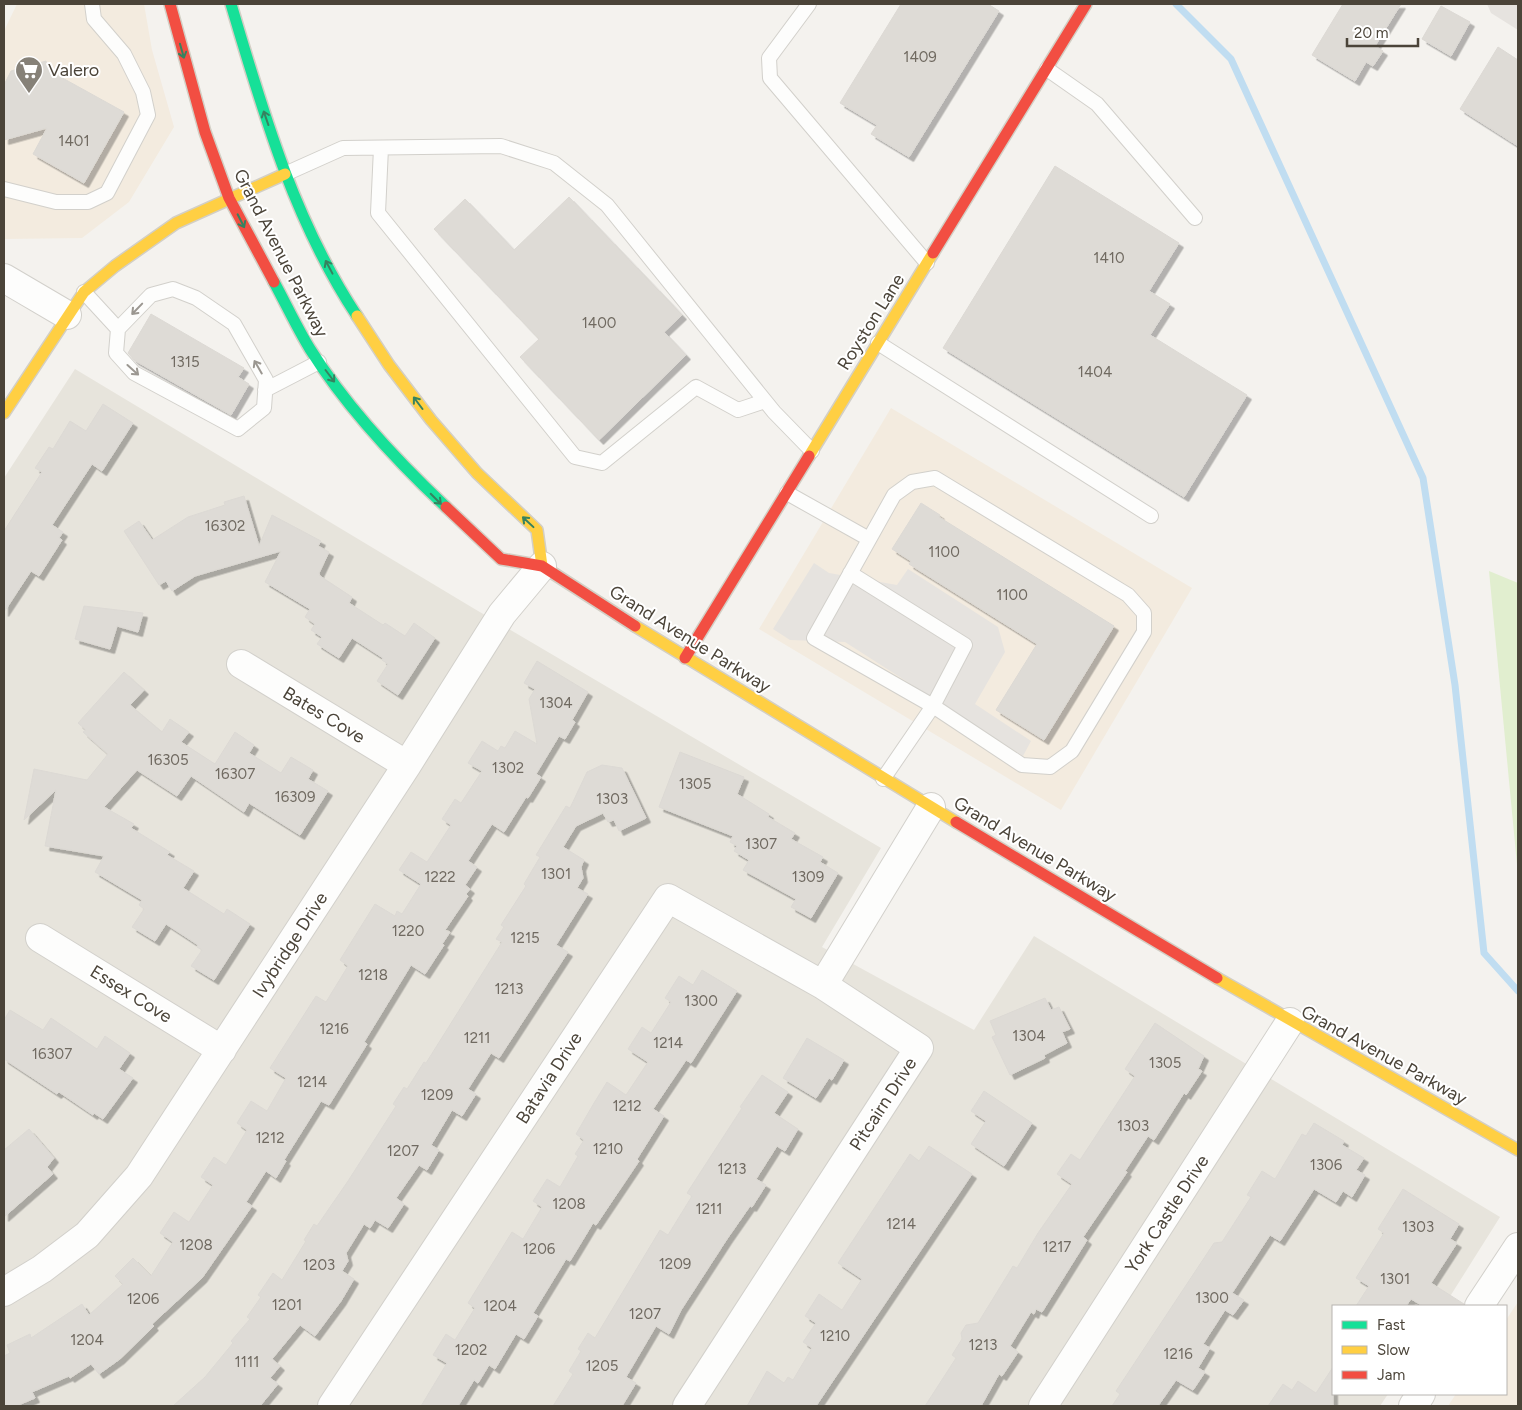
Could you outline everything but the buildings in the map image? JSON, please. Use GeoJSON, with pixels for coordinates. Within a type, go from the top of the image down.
{"type":"FeatureCollection","features":[{"type":"Feature","properties":{"kind":"main road","name":"Grand Avenue Parkway"},"geometry":{"type":"LineString","coordinates":[[170,4],[205,132],[229,198],[269,276],[310,349],[350,403],[400,463],[501,559],[542,566],[685,658],[883,779],[1290,1022],[1518,1150]]}},
{"type":"Feature","properties":{"kind":"main road","name":"Grand Avenue Parkway"},"geometry":{"type":"LineString","coordinates":[[231,4],[257,91],[285,174],[305,221],[353,310],[389,365],[430,420],[477,473],[537,530],[542,566]]}},
{"type":"Feature","properties":{"kind":"main road","name":"Royston Lane"},"geometry":{"type":"LineString","coordinates":[[685,658],[1047,69],[1083,5]]}},
{"type":"Feature","properties":{"kind":"main road"},"geometry":{"type":"LineString","coordinates":[[4,413],[84,292],[115,266],[176,222],[285,174]]}},
{"type":"Feature","properties":{"kind":"street"},"geometry":{"type":"LineString","coordinates":[[4,278],[67,315]]}},
{"type":"Feature","properties":{"kind":"street","name":"Ivybridge Drive"},"geometry":{"type":"LineString","coordinates":[[4,1292],[42,1269],[87,1235],[138,1176],[407,765],[502,614],[542,566]]}},
{"type":"Feature","properties":{"kind":"street","name":"Bates Cove"},"geometry":{"type":"LineString","coordinates":[[241,664],[407,765]]}},
{"type":"Feature","properties":{"kind":"street"},"geometry":{"type":"LineString","coordinates":[[823,985],[932,807]]}},
{"type":"Feature","properties":{"kind":"street","name":"Batavia Drive"},"geometry":{"type":"LineString","coordinates":[[332,1406],[668,898],[823,985]]}},
{"type":"Feature","properties":{"kind":"street","name":"Essex Cove"},"geometry":{"type":"LineString","coordinates":[[40,938],[222,1050]]}},
{"type":"Feature","properties":{"kind":"street","name":"Pitcairn Drive"},"geometry":{"type":"LineString","coordinates":[[687,1406],[919,1048],[823,985]]}},
{"type":"Feature","properties":{"kind":"street","name":"York Castle Drive"},"geometry":{"type":"LineString","coordinates":[[1043,1406],[1290,1022]]}},
{"type":"Feature","properties":{"kind":"street"},"geometry":{"type":"LineString","coordinates":[[1480,1305],[1518,1247]]}},
{"type":"Feature","properties":{"kind":"street"},"geometry":{"type":"LineString","coordinates":[[1413,1406],[1420,1395]]}},
{"type":"Feature","properties":{"kind":"lane"},"geometry":{"type":"LineString","coordinates":[[4,190],[56,202],[88,202],[107,193],[148,115],[144,92],[124,54],[94,19],[92,4]]}},
{"type":"Feature","properties":{"kind":"lane"},"geometry":{"type":"LineString","coordinates":[[809,4],[769,58],[770,78],[927,263]]}},
{"type":"Feature","properties":{"kind":"lane"},"geometry":{"type":"LineString","coordinates":[[1047,69],[1097,104],[1195,218]]}},
{"type":"Feature","properties":{"kind":"lane"},"geometry":{"type":"LineString","coordinates":[[285,174],[342,148],[501,146],[554,163],[607,205],[765,401],[812,451]]}},
{"type":"Feature","properties":{"kind":"lane"},"geometry":{"type":"LineString","coordinates":[[381,148],[378,213],[575,457],[602,463],[696,387],[738,410],[765,401]]}},
{"type":"Feature","properties":{"kind":"lane"},"geometry":{"type":"LineString","coordinates":[[173,289],[196,298],[234,324],[266,380],[264,408],[238,429],[134,374],[116,353],[118,329],[151,295],[173,289]]}},
{"type":"Feature","properties":{"kind":"lane"},"geometry":{"type":"LineString","coordinates":[[84,292],[118,329]]}},
{"type":"Feature","properties":{"kind":"lane"},"geometry":{"type":"LineString","coordinates":[[878,343],[1151,516]]}},
{"type":"Feature","properties":{"kind":"lane"},"geometry":{"type":"LineString","coordinates":[[265,390],[319,362]]}},
{"type":"Feature","properties":{"kind":"lane"},"geometry":{"type":"LineString","coordinates":[[935,478],[1128,595],[1144,613],[1144,632],[1072,751],[1050,767],[1022,765],[933,706],[814,638],[850,573],[894,495],[912,482],[935,478]]}},
{"type":"Feature","properties":{"kind":"lane"},"geometry":{"type":"LineString","coordinates":[[786,493],[869,539]]}},
{"type":"Feature","properties":{"kind":"lane"},"geometry":{"type":"LineString","coordinates":[[850,573],[965,645],[933,706],[883,779]]}},
{"type":"Feature","properties":{"kind":"shaded area"},"geometry":{"type":"Polygon","coordinates":[[[17,4],[144,4],[152,50],[174,127],[129,202],[82,238],[4,239],[4,31],[17,4]]]}},
{"type":"Feature","properties":{"kind":"shaded area"},"geometry":{"type":"Polygon","coordinates":[[[1487,4],[1518,4],[1518,30],[1491,13],[1487,4]]]}},
{"type":"Feature","properties":{"kind":"shaded area"},"geometry":{"type":"Polygon","coordinates":[[[75,369],[473,608],[881,848],[822,947],[974,1030],[1034,936],[1500,1217],[1445,1305],[1332,1305],[1332,1395],[1387,1395],[1380,1406],[4,1406],[4,478],[75,369]]]}},
{"type":"Feature","properties":{"kind":"shaded area"},"geometry":{"type":"Polygon","coordinates":[[[891,408],[1192,588],[1061,810],[759,629],[891,408]]]}},
{"type":"Feature","properties":{"kind":"shaded area"},"geometry":{"type":"Polygon","coordinates":[[[814,563],[829,573],[897,585],[908,569],[998,627],[1005,652],[975,704],[1031,741],[1023,756],[845,642],[790,640],[773,629],[814,563]]]}},
{"type":"Feature","properties":{"kind":"shaded area"},"geometry":{"type":"Polygon","coordinates":[[[1518,1302],[1518,1406],[1448,1406],[1455,1395],[1507,1395],[1507,1318],[1518,1302]]]}},
{"type":"Feature","properties":{"kind":"green space"},"geometry":{"type":"Polygon","coordinates":[[[1489,571],[1518,583],[1518,875],[1489,571]]]}},
{"type":"Feature","properties":{"kind":"waterway"},"geometry":{"type":"LineString","coordinates":[[1176,4],[1231,59],[1423,478],[1455,685],[1484,953],[1518,991]]}},
{"type":"Feature","properties":{"kind":"traffic: fast"},"geometry":{"type":"LineString","coordinates":[[231,4],[255,85],[282,165],[315,242],[357,316]]}},
{"type":"Feature","properties":{"kind":"traffic: fast"},"geometry":{"type":"LineString","coordinates":[[274,282],[310,349],[356,413],[409,471],[446,507]]}},
{"type":"Feature","properties":{"kind":"traffic: slow"},"geometry":{"type":"LineString","coordinates":[[4,413],[84,292],[115,266],[176,223],[285,174]]}},
{"type":"Feature","properties":{"kind":"traffic: slow"},"geometry":{"type":"LineString","coordinates":[[809,456],[933,253]]}},
{"type":"Feature","properties":{"kind":"traffic: slow"},"geometry":{"type":"LineString","coordinates":[[357,316],[389,365],[431,420],[477,473],[537,530],[542,566]]}},
{"type":"Feature","properties":{"kind":"traffic: slow"},"geometry":{"type":"LineString","coordinates":[[635,626],[956,822]]}},
{"type":"Feature","properties":{"kind":"traffic: slow"},"geometry":{"type":"LineString","coordinates":[[1217,978],[1518,1150]]}},
{"type":"Feature","properties":{"kind":"traffic: jam"},"geometry":{"type":"LineString","coordinates":[[170,4],[205,132],[229,198],[274,282]]}},
{"type":"Feature","properties":{"kind":"traffic: jam"},"geometry":{"type":"LineString","coordinates":[[933,253],[1086,4]]}},
{"type":"Feature","properties":{"kind":"traffic: jam"},"geometry":{"type":"LineString","coordinates":[[685,658],[809,456]]}},
{"type":"Feature","properties":{"kind":"traffic: jam"},"geometry":{"type":"LineString","coordinates":[[446,507],[501,559],[542,566],[635,626]]}},
{"type":"Feature","properties":{"kind":"traffic: jam"},"geometry":{"type":"LineString","coordinates":[[956,822],[1217,978]]}},
{"type":"Feature","properties":{"kind":"place","name":"Valero"},"geometry":{"type":"Point","coordinates":[29,94]}}]}
